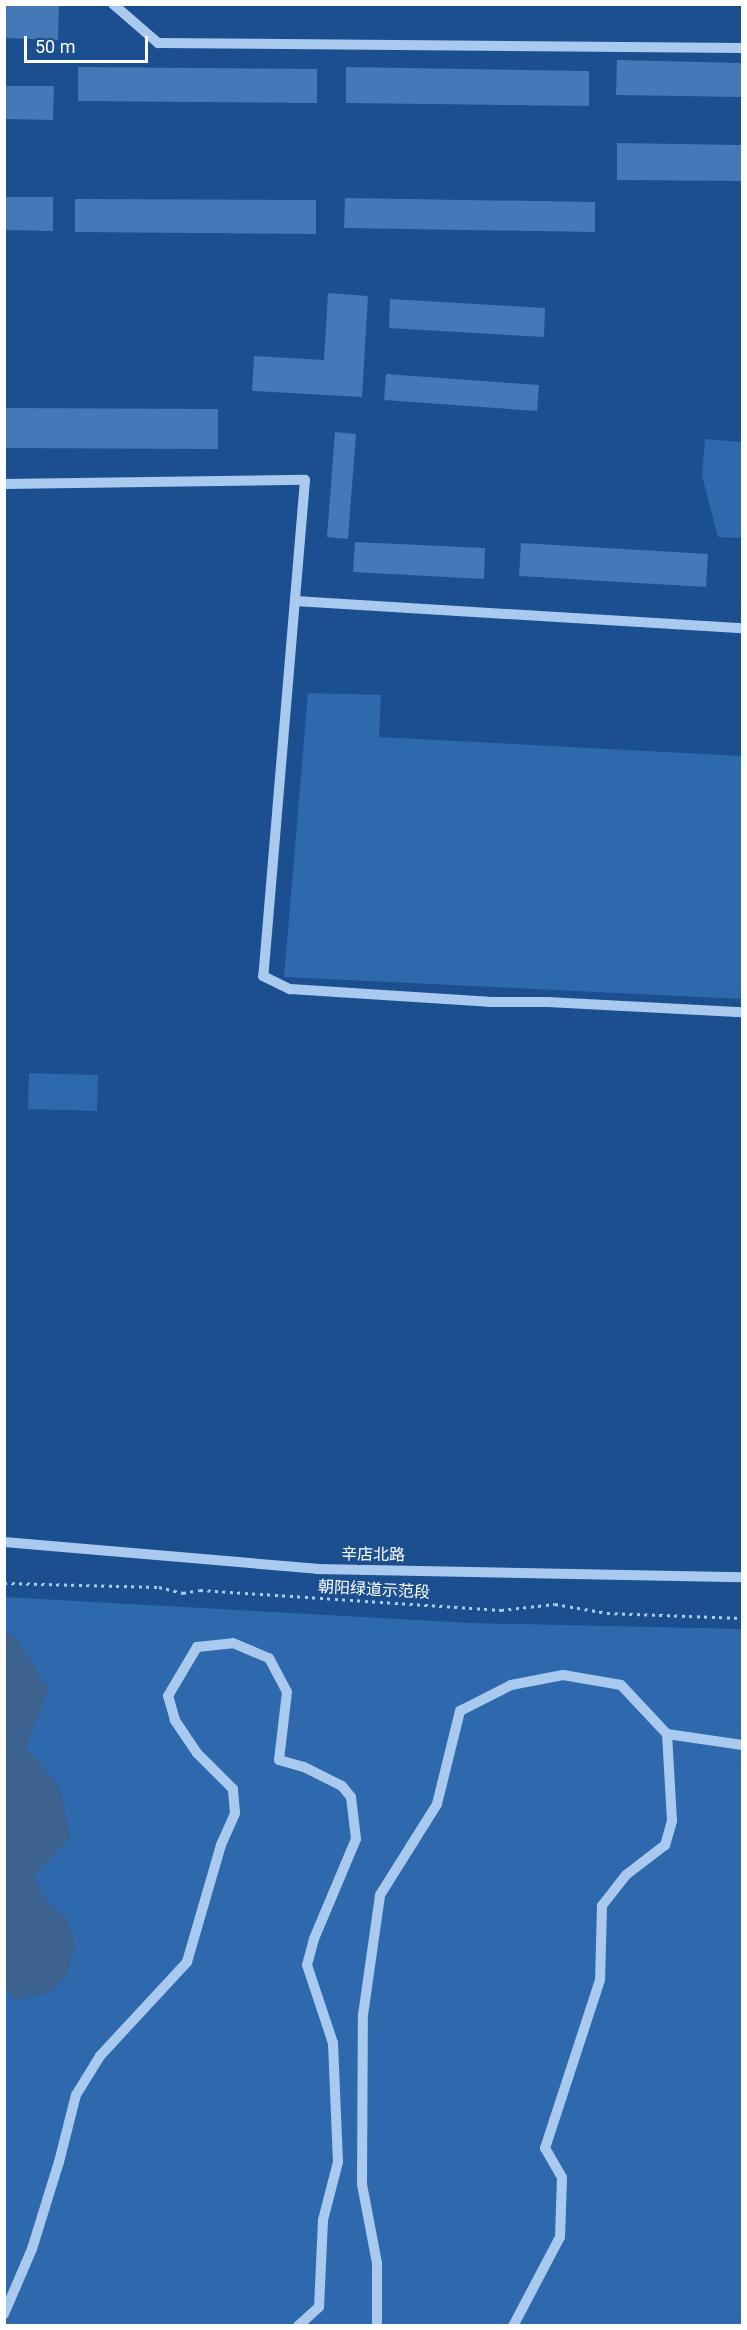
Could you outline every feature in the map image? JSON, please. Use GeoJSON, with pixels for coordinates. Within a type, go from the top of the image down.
{"type":"FeatureCollection","features":[{"type":"Feature","properties":{"kind":"street"},"geometry":{"type":"LineString","coordinates":[[113,4],[158,43],[742,48]]}},
{"type":"Feature","properties":{"kind":"street"},"geometry":{"type":"LineString","coordinates":[[4,484],[305,480],[263,976],[290,989],[489,1002],[548,1002],[742,1012]]}},
{"type":"Feature","properties":{"kind":"street"},"geometry":{"type":"LineString","coordinates":[[295,601],[742,628]]}},
{"type":"Feature","properties":{"kind":"street","name":"辛店北路"},"geometry":{"type":"LineString","coordinates":[[4,1542],[317,1569],[742,1577]]}},
{"type":"Feature","properties":{"kind":"street"},"geometry":{"type":"LineString","coordinates":[[4,2314],[32,2249],[59,2162],[76,2095],[100,2056],[187,1962],[221,1845],[235,1813],[234,1789],[197,1753],[175,1720],[168,1696],[197,1647],[234,1643],[269,1658],[286,1692],[279,1760],[304,1767],[342,1786],[351,1797],[356,1839],[314,1939],[308,1965],[333,2043],[338,2162],[323,2220],[319,2307],[298,2325]]}},
{"type":"Feature","properties":{"kind":"street"},"geometry":{"type":"LineString","coordinates":[[377,2325],[377,2263],[362,2184],[363,2015],[380,1895],[437,1804],[460,1711],[512,1685],[563,1676],[621,1685],[668,1734],[742,1745]]}},
{"type":"Feature","properties":{"kind":"street"},"geometry":{"type":"LineString","coordinates":[[513,2325],[560,2237],[562,2178],[545,2148],[600,1980],[602,1906],[626,1875],[665,1845],[672,1821],[668,1734]]}},
{"type":"Feature","properties":{"kind":"path","name":"朝阳绿道示范段"},"geometry":{"type":"LineString","coordinates":[[4,1583],[159,1587],[183,1593],[200,1590],[501,1610],[555,1604],[607,1613],[742,1618]]}},
{"type":"Feature","properties":{"kind":"shaded area"},"geometry":{"type":"Polygon","coordinates":[[[705,439],[742,442],[742,538],[718,537],[702,476],[705,439]]]}},
{"type":"Feature","properties":{"kind":"shaded area"},"geometry":{"type":"Polygon","coordinates":[[[308,693],[381,695],[379,737],[742,756],[742,999],[284,977],[308,693]]]}},
{"type":"Feature","properties":{"kind":"shaded area"},"geometry":{"type":"Polygon","coordinates":[[[29,1073],[98,1075],[97,1111],[28,1109],[29,1073]]]}},
{"type":"Feature","properties":{"kind":"shaded area"},"geometry":{"type":"Polygon","coordinates":[[[4,1597],[470,1623],[742,1629],[742,2325],[5,2325],[4,1597]]]}},
{"type":"Feature","properties":{"kind":"shaded area"},"geometry":{"type":"Polygon","coordinates":[[[5,1631],[17,1639],[49,1689],[26,1747],[60,1787],[70,1838],[34,1876],[48,1904],[66,1917],[76,1944],[66,1977],[47,1994],[16,2000],[4,1988],[5,1631]]]}},
{"type":"Feature","properties":{"kind":"building"},"geometry":{"type":"Polygon","coordinates":[[[4,4],[59,4],[58,40],[4,38],[4,4]]]}},
{"type":"Feature","properties":{"kind":"building"},"geometry":{"type":"Polygon","coordinates":[[[617,60],[742,63],[742,97],[616,95],[617,60]]]}},
{"type":"Feature","properties":{"kind":"building"},"geometry":{"type":"Polygon","coordinates":[[[78,67],[317,69],[317,103],[78,101],[78,67]]]}},
{"type":"Feature","properties":{"kind":"building"},"geometry":{"type":"Polygon","coordinates":[[[346,67],[589,71],[589,106],[346,103],[346,67]]]}},
{"type":"Feature","properties":{"kind":"building"},"geometry":{"type":"Polygon","coordinates":[[[4,86],[54,86],[53,120],[4,119],[4,86]]]}},
{"type":"Feature","properties":{"kind":"building"},"geometry":{"type":"Polygon","coordinates":[[[617,143],[742,145],[742,181],[617,180],[617,143]]]}},
{"type":"Feature","properties":{"kind":"building"},"geometry":{"type":"Polygon","coordinates":[[[4,197],[53,197],[53,231],[4,230],[4,197]]]}},
{"type":"Feature","properties":{"kind":"building"},"geometry":{"type":"Polygon","coordinates":[[[345,198],[595,202],[595,232],[344,228],[345,198]]]}},
{"type":"Feature","properties":{"kind":"building"},"geometry":{"type":"Polygon","coordinates":[[[75,199],[316,200],[316,234],[75,232],[75,199]]]}},
{"type":"Feature","properties":{"kind":"building"},"geometry":{"type":"Polygon","coordinates":[[[328,293],[368,296],[362,397],[252,391],[254,356],[324,360],[328,293]]]}},
{"type":"Feature","properties":{"kind":"building"},"geometry":{"type":"Polygon","coordinates":[[[390,299],[545,308],[544,337],[389,328],[390,299]]]}},
{"type":"Feature","properties":{"kind":"building"},"geometry":{"type":"Polygon","coordinates":[[[386,374],[539,385],[537,411],[384,400],[386,374]]]}},
{"type":"Feature","properties":{"kind":"building"},"geometry":{"type":"Polygon","coordinates":[[[4,408],[218,409],[218,449],[4,448],[4,408]]]}},
{"type":"Feature","properties":{"kind":"building"},"geometry":{"type":"Polygon","coordinates":[[[335,432],[356,434],[348,539],[327,537],[335,432]]]}},
{"type":"Feature","properties":{"kind":"building"},"geometry":{"type":"Polygon","coordinates":[[[355,542],[485,548],[484,579],[353,572],[355,542]]]}},
{"type":"Feature","properties":{"kind":"building"},"geometry":{"type":"Polygon","coordinates":[[[521,543],[708,554],[706,587],[519,576],[521,543]]]}}]}
